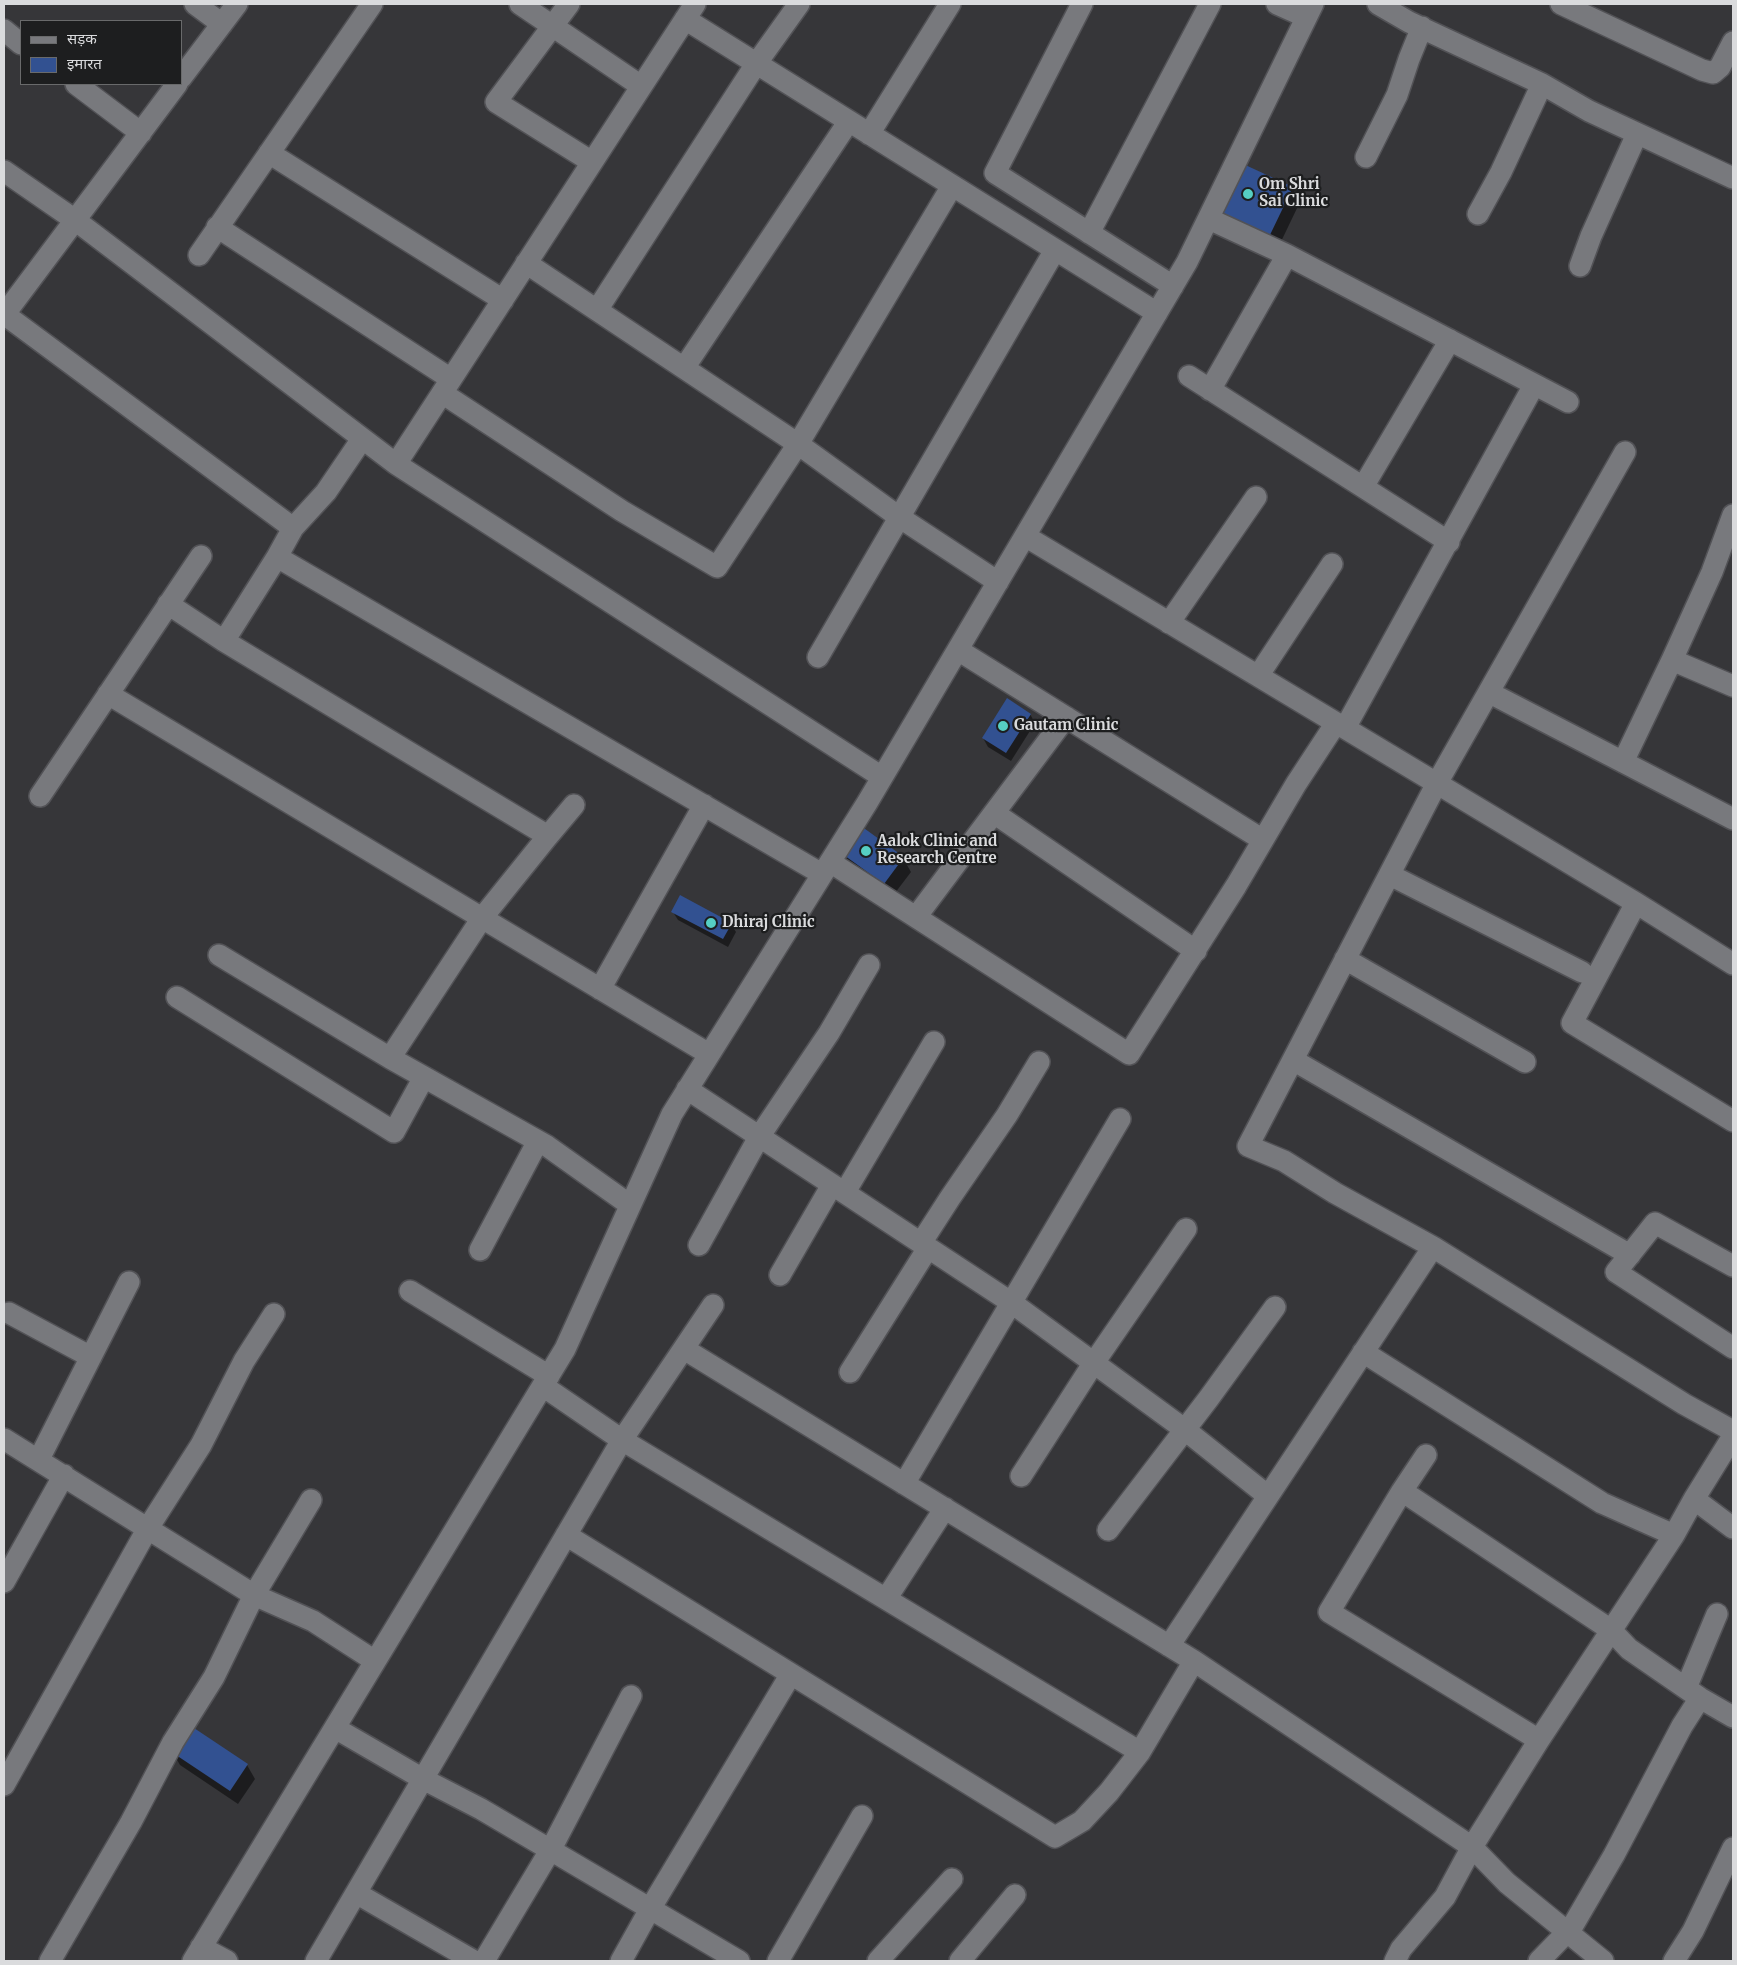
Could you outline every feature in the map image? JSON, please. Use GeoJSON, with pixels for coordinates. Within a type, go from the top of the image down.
{"type":"FeatureCollection","features":[{"type":"Feature","properties":{"kind":"street"},"geometry":{"type":"LineString","coordinates":[[196,4],[222,24]]}},
{"type":"Feature","properties":{"kind":"street"},"geometry":{"type":"LineString","coordinates":[[182,77],[237,4]]}},
{"type":"Feature","properties":{"kind":"street"},"geometry":{"type":"LineString","coordinates":[[199,254],[372,4]]}},
{"type":"Feature","properties":{"kind":"street"},"geometry":{"type":"LineString","coordinates":[[520,4],[642,86]]}},
{"type":"Feature","properties":{"kind":"street"},"geometry":{"type":"LineString","coordinates":[[569,4],[496,102],[592,162]]}},
{"type":"Feature","properties":{"kind":"street"},"geometry":{"type":"LineString","coordinates":[[597,310],[756,64],[799,4]]}},
{"type":"Feature","properties":{"kind":"street"},"geometry":{"type":"LineString","coordinates":[[869,134],[950,4]]}},
{"type":"Feature","properties":{"kind":"street"},"geometry":{"type":"LineString","coordinates":[[1082,4],[995,173],[1173,286]]}},
{"type":"Feature","properties":{"kind":"street"},"geometry":{"type":"LineString","coordinates":[[1089,233],[1210,4]]}},
{"type":"Feature","properties":{"kind":"street"},"geometry":{"type":"LineString","coordinates":[[228,1961],[197,1954],[565,1349],[672,1114],[882,777],[1173,286],[1209,219],[1310,10],[1277,4]]}},
{"type":"Feature","properties":{"kind":"street"},"geometry":{"type":"LineString","coordinates":[[1378,4],[1422,28],[1542,84],[1589,111],[1733,178]]}},
{"type":"Feature","properties":{"kind":"street"},"geometry":{"type":"LineString","coordinates":[[1561,4],[1702,70],[1713,73],[1720,67],[1733,42]]}},
{"type":"Feature","properties":{"kind":"street"},"geometry":{"type":"LineString","coordinates":[[396,464],[690,12],[756,64],[1157,313]]}},
{"type":"Feature","properties":{"kind":"street"},"geometry":{"type":"LineString","coordinates":[[1366,158],[1398,95],[1408,58],[1422,28]]}},
{"type":"Feature","properties":{"kind":"street"},"geometry":{"type":"LineString","coordinates":[[4,30],[20,43]]}},
{"type":"Feature","properties":{"kind":"street"},"geometry":{"type":"LineString","coordinates":[[1478,214],[1501,172],[1542,84]]}},
{"type":"Feature","properties":{"kind":"street"},"geometry":{"type":"LineString","coordinates":[[77,85],[140,133]]}},
{"type":"Feature","properties":{"kind":"street"},"geometry":{"type":"LineString","coordinates":[[176,85],[4,315],[293,528]]}},
{"type":"Feature","properties":{"kind":"street"},"geometry":{"type":"LineString","coordinates":[[684,368],[849,121]]}},
{"type":"Feature","properties":{"kind":"street"},"geometry":{"type":"LineString","coordinates":[[1580,266],[1591,236],[1637,134]]}},
{"type":"Feature","properties":{"kind":"street"},"geometry":{"type":"LineString","coordinates":[[269,153],[502,300]]}},
{"type":"Feature","properties":{"kind":"street"},"geometry":{"type":"LineString","coordinates":[[4,171],[75,220],[396,464],[882,777]]}},
{"type":"Feature","properties":{"kind":"street"},"geometry":{"type":"LineString","coordinates":[[218,227],[447,386],[622,512],[717,567],[798,444],[952,186]]}},
{"type":"Feature","properties":{"kind":"street"},"geometry":{"type":"LineString","coordinates":[[1209,219],[1287,255],[1568,402]]}},
{"type":"Feature","properties":{"kind":"street"},"geometry":{"type":"LineString","coordinates":[[818,657],[1055,250]]}},
{"type":"Feature","properties":{"kind":"street"},"geometry":{"type":"LineString","coordinates":[[1210,390],[1287,255]]}},
{"type":"Feature","properties":{"kind":"street"},"geometry":{"type":"LineString","coordinates":[[526,263],[798,444],[899,517],[998,582]]}},
{"type":"Feature","properties":{"kind":"street"},"geometry":{"type":"LineString","coordinates":[[1363,487],[1450,340]]}},
{"type":"Feature","properties":{"kind":"street"},"geometry":{"type":"LineString","coordinates":[[1190,376],[1448,542]]}},
{"type":"Feature","properties":{"kind":"street"},"geometry":{"type":"LineString","coordinates":[[278,557],[704,805],[916,917],[1130,1054],[1196,951],[1263,840],[1341,726],[1448,542],[1534,385]]}},
{"type":"Feature","properties":{"kind":"street"},"geometry":{"type":"LineString","coordinates":[[224,641],[278,557],[293,528],[326,492],[362,439]]}},
{"type":"Feature","properties":{"kind":"street"},"geometry":{"type":"LineString","coordinates":[[1625,452],[1437,783],[1248,1146],[1284,1161],[1433,1247],[1684,1404],[1733,1431]]}},
{"type":"Feature","properties":{"kind":"street"},"geometry":{"type":"LineString","coordinates":[[1169,623],[1256,497]]}},
{"type":"Feature","properties":{"kind":"street"},"geometry":{"type":"LineString","coordinates":[[1623,762],[1693,616],[1724,566],[1733,515]]}},
{"type":"Feature","properties":{"kind":"street"},"geometry":{"type":"LineString","coordinates":[[1025,536],[1636,903],[1733,964]]}},
{"type":"Feature","properties":{"kind":"street"},"geometry":{"type":"LineString","coordinates":[[40,796],[200,556]]}},
{"type":"Feature","properties":{"kind":"street"},"geometry":{"type":"LineString","coordinates":[[1258,676],[1332,564]]}},
{"type":"Feature","properties":{"kind":"street"},"geometry":{"type":"LineString","coordinates":[[168,604],[224,641],[548,836]]}},
{"type":"Feature","properties":{"kind":"street"},"geometry":{"type":"LineString","coordinates":[[958,650],[1263,840]]}},
{"type":"Feature","properties":{"kind":"street"},"geometry":{"type":"LineString","coordinates":[[1672,660],[1733,686]]}},
{"type":"Feature","properties":{"kind":"street"},"geometry":{"type":"LineString","coordinates":[[1490,692],[1733,819]]}},
{"type":"Feature","properties":{"kind":"street"},"geometry":{"type":"LineString","coordinates":[[108,694],[709,1054]]}},
{"type":"Feature","properties":{"kind":"street"},"geometry":{"type":"LineString","coordinates":[[916,917],[1066,717]]}},
{"type":"Feature","properties":{"kind":"street"},"geometry":{"type":"LineString","coordinates":[[390,1058],[482,918],[574,805]]}},
{"type":"Feature","properties":{"kind":"street"},"geometry":{"type":"LineString","coordinates":[[600,989],[704,805]]}},
{"type":"Feature","properties":{"kind":"street"},"geometry":{"type":"LineString","coordinates":[[994,813],[1196,951]]}},
{"type":"Feature","properties":{"kind":"street"},"geometry":{"type":"LineString","coordinates":[[1390,875],[1582,972]]}},
{"type":"Feature","properties":{"kind":"street"},"geometry":{"type":"LineString","coordinates":[[1636,903],[1572,1022],[1733,1121]]}},
{"type":"Feature","properties":{"kind":"street"},"geometry":{"type":"LineString","coordinates":[[219,954],[390,1058],[538,1141],[630,1205]]}},
{"type":"Feature","properties":{"kind":"street"},"geometry":{"type":"LineString","coordinates":[[1345,959],[1525,1062]]}},
{"type":"Feature","properties":{"kind":"street"},"geometry":{"type":"LineString","coordinates":[[699,1245],[760,1136],[829,1033],[869,965]]}},
{"type":"Feature","properties":{"kind":"street"},"geometry":{"type":"LineString","coordinates":[[176,998],[394,1132],[424,1077]]}},
{"type":"Feature","properties":{"kind":"street"},"geometry":{"type":"LineString","coordinates":[[780,1275],[934,1042]]}},
{"type":"Feature","properties":{"kind":"street"},"geometry":{"type":"LineString","coordinates":[[1293,1060],[1630,1255]]}},
{"type":"Feature","properties":{"kind":"street"},"geometry":{"type":"LineString","coordinates":[[850,1372],[925,1246],[950,1198],[1007,1115],[1039,1062]]}},
{"type":"Feature","properties":{"kind":"street"},"geometry":{"type":"LineString","coordinates":[[688,1089],[1012,1303],[1184,1429],[1268,1496]]}},
{"type":"Feature","properties":{"kind":"street"},"geometry":{"type":"LineString","coordinates":[[904,1484],[1120,1119]]}},
{"type":"Feature","properties":{"kind":"street"},"geometry":{"type":"LineString","coordinates":[[480,1250],[538,1141]]}},
{"type":"Feature","properties":{"kind":"street"},"geometry":{"type":"LineString","coordinates":[[1733,1266],[1655,1223],[1616,1272],[1733,1348]]}},
{"type":"Feature","properties":{"kind":"street"},"geometry":{"type":"LineString","coordinates":[[1021,1476],[1093,1364],[1186,1228]]}},
{"type":"Feature","properties":{"kind":"street"},"geometry":{"type":"LineString","coordinates":[[1169,1646],[1433,1247]]}},
{"type":"Feature","properties":{"kind":"street"},"geometry":{"type":"LineString","coordinates":[[39,1459],[129,1282]]}},
{"type":"Feature","properties":{"kind":"street"},"geometry":{"type":"LineString","coordinates":[[410,1291],[546,1381],[622,1440],[1140,1752]]}},
{"type":"Feature","properties":{"kind":"street"},"geometry":{"type":"LineString","coordinates":[[316,1961],[622,1440],[713,1305]]}},
{"type":"Feature","properties":{"kind":"street"},"geometry":{"type":"LineString","coordinates":[[1108,1530],[1275,1307]]}},
{"type":"Feature","properties":{"kind":"street"},"geometry":{"type":"LineString","coordinates":[[10,1313],[91,1357]]}},
{"type":"Feature","properties":{"kind":"street"},"geometry":{"type":"LineString","coordinates":[[4,1784],[148,1528],[201,1446],[244,1361],[274,1314]]}},
{"type":"Feature","properties":{"kind":"street"},"geometry":{"type":"LineString","coordinates":[[684,1348],[1194,1661],[1472,1848],[1507,1883],[1603,1961]]}},
{"type":"Feature","properties":{"kind":"street"},"geometry":{"type":"LineString","coordinates":[[1363,1352],[1602,1503],[1674,1535]]}},
{"type":"Feature","properties":{"kind":"street"},"geometry":{"type":"LineString","coordinates":[[1395,1961],[1410,1937],[1446,1897],[1472,1848],[1539,1740],[1674,1535],[1733,1436]]}},
{"type":"Feature","properties":{"kind":"street"},"geometry":{"type":"LineString","coordinates":[[4,1438],[254,1595],[313,1621],[375,1661]]}},
{"type":"Feature","properties":{"kind":"street"},"geometry":{"type":"LineString","coordinates":[[1426,1455],[1329,1612],[1539,1740]]}},
{"type":"Feature","properties":{"kind":"street"},"geometry":{"type":"LineString","coordinates":[[4,1582],[64,1475]]}},
{"type":"Feature","properties":{"kind":"street"},"geometry":{"type":"LineString","coordinates":[[1402,1491],[1611,1630],[1629,1649],[1693,1693],[1733,1717]]}},
{"type":"Feature","properties":{"kind":"street"},"geometry":{"type":"LineString","coordinates":[[1694,1499],[1733,1528]]}},
{"type":"Feature","properties":{"kind":"street"},"geometry":{"type":"LineString","coordinates":[[50,1961],[122,1839],[173,1742],[214,1677],[254,1595],[311,1500]]}},
{"type":"Feature","properties":{"kind":"street"},"geometry":{"type":"LineString","coordinates":[[886,1599],[945,1508]]}},
{"type":"Feature","properties":{"kind":"street"},"geometry":{"type":"LineString","coordinates":[[566,1536],[1056,1837],[1082,1821],[1109,1792],[1140,1752],[1194,1661]]}},
{"type":"Feature","properties":{"kind":"street"},"geometry":{"type":"LineString","coordinates":[[1539,1961],[1567,1932],[1614,1855],[1682,1726],[1717,1614]]}},
{"type":"Feature","properties":{"kind":"street"},"geometry":{"type":"LineString","coordinates":[[621,1961],[650,1909],[791,1674]]}},
{"type":"Feature","properties":{"kind":"street"},"geometry":{"type":"LineString","coordinates":[[484,1961],[551,1850],[631,1696]]}},
{"type":"Feature","properties":{"kind":"street"},"geometry":{"type":"LineString","coordinates":[[335,1728],[551,1850],[739,1961]]}},
{"type":"Feature","properties":{"kind":"street"},"geometry":{"type":"LineString","coordinates":[[778,1961],[862,1816]]}},
{"type":"Feature","properties":{"kind":"street"},"geometry":{"type":"LineString","coordinates":[[1674,1961],[1693,1931],[1733,1848]]}},
{"type":"Feature","properties":{"kind":"street"},"geometry":{"type":"LineString","coordinates":[[878,1961],[952,1880]]}},
{"type":"Feature","properties":{"kind":"street"},"geometry":{"type":"LineString","coordinates":[[356,1893],[474,1961]]}},
{"type":"Feature","properties":{"kind":"street"},"geometry":{"type":"LineString","coordinates":[[960,1961],[1015,1895]]}},
{"type":"Feature","properties":{"kind":"building"},"geometry":{"type":"Polygon","coordinates":[[[1241,163],[1293,187],[1269,237],[1218,213],[1241,163]]]}},
{"type":"Feature","properties":{"kind":"building"},"geometry":{"type":"Polygon","coordinates":[[[1007,698],[1031,714],[1006,753],[982,738],[1007,698]]]}},
{"type":"Feature","properties":{"kind":"building"},"geometry":{"type":"Polygon","coordinates":[[[861,826],[904,857],[884,884],[841,853],[861,826]]]}},
{"type":"Feature","properties":{"kind":"building"},"geometry":{"type":"Polygon","coordinates":[[[680,895],[732,923],[723,939],[671,912],[680,895]]]}},
{"type":"Feature","properties":{"kind":"building"},"geometry":{"type":"Polygon","coordinates":[[[188,1724],[248,1764],[230,1791],[170,1751],[188,1724]]]}},
{"type":"Feature","properties":{"kind":"place","name":"Om Shri Sai Clinic"},"geometry":{"type":"Point","coordinates":[1248,194]}},
{"type":"Feature","properties":{"kind":"place","name":"Gautam Clinic"},"geometry":{"type":"Point","coordinates":[1003,726]}},
{"type":"Feature","properties":{"kind":"place","name":"Aalok Clinic and Research Centre"},"geometry":{"type":"Point","coordinates":[866,851]}},
{"type":"Feature","properties":{"kind":"place","name":"Dhiraj Clinic"},"geometry":{"type":"Point","coordinates":[711,923]}}]}
